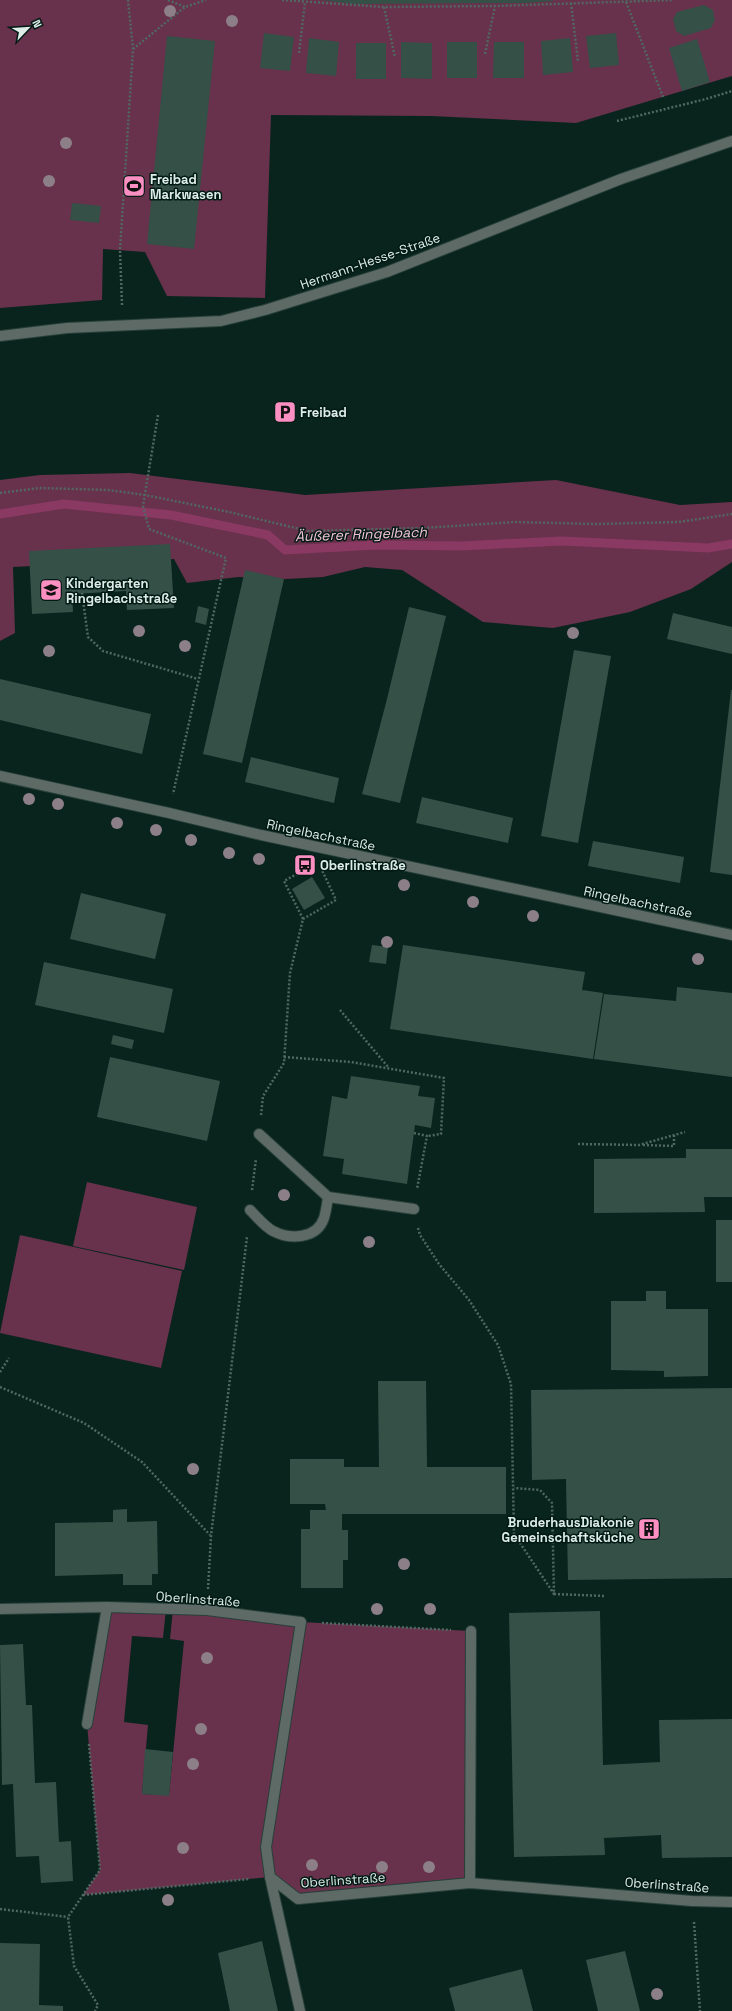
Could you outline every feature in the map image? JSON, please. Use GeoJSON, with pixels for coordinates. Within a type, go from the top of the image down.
{"type":"FeatureCollection","features":[{"type":"Feature","properties":{"kind":"street","name":"Hermann-Hesse-Straße"},"geometry":{"type":"LineString","coordinates":[[0,336],[67,328],[221,321],[265,310],[387,272],[621,178],[732,141]]}},
{"type":"Feature","properties":{"kind":"street","name":"Ringelbachstraße"},"geometry":{"type":"LineString","coordinates":[[0,776],[169,813],[298,844],[732,935]]}},
{"type":"Feature","properties":{"kind":"street"},"geometry":{"type":"LineString","coordinates":[[259,1134],[328,1197],[414,1209]]}},
{"type":"Feature","properties":{"kind":"street"},"geometry":{"type":"LineString","coordinates":[[250,1210],[273,1231],[290,1237],[303,1236],[316,1232],[324,1219],[328,1197]]}},
{"type":"Feature","properties":{"kind":"street"},"geometry":{"type":"LineString","coordinates":[[87,1724],[107,1607]]}},
{"type":"Feature","properties":{"kind":"street","name":"Oberlinstraße"},"geometry":{"type":"LineString","coordinates":[[0,1609],[107,1607],[208,1610],[301,1622]]}},
{"type":"Feature","properties":{"kind":"street"},"geometry":{"type":"LineString","coordinates":[[300,2011],[270,1877],[266,1847],[301,1622]]}},
{"type":"Feature","properties":{"kind":"street"},"geometry":{"type":"LineString","coordinates":[[470,1883],[471,1631]]}},
{"type":"Feature","properties":{"kind":"street","name":"Oberlinstraße"},"geometry":{"type":"LineString","coordinates":[[270,1877],[298,1899],[470,1883],[692,1901],[732,1902]]}},
{"type":"Feature","properties":{"kind":"path"},"geometry":{"type":"LineString","coordinates":[[123,325],[120,250],[133,49],[128,0]]}},
{"type":"Feature","properties":{"kind":"path"},"geometry":{"type":"LineString","coordinates":[[168,0],[185,7]]}},
{"type":"Feature","properties":{"kind":"path"},"geometry":{"type":"LineString","coordinates":[[133,49],[185,7],[206,0]]}},
{"type":"Feature","properties":{"kind":"path"},"geometry":{"type":"LineString","coordinates":[[282,0],[384,7],[495,6],[674,0]]}},
{"type":"Feature","properties":{"kind":"path"},"geometry":{"type":"LineString","coordinates":[[299,53],[306,2]]}},
{"type":"Feature","properties":{"kind":"path"},"geometry":{"type":"LineString","coordinates":[[626,2],[663,97]]}},
{"type":"Feature","properties":{"kind":"path"},"geometry":{"type":"LineString","coordinates":[[571,3],[578,61]]}},
{"type":"Feature","properties":{"kind":"path"},"geometry":{"type":"LineString","coordinates":[[485,54],[495,6]]}},
{"type":"Feature","properties":{"kind":"path"},"geometry":{"type":"LineString","coordinates":[[384,7],[395,57]]}},
{"type":"Feature","properties":{"kind":"path"},"geometry":{"type":"LineString","coordinates":[[617,121],[732,91]]}},
{"type":"Feature","properties":{"kind":"path"},"geometry":{"type":"LineString","coordinates":[[158,415],[146,495],[142,506],[149,529],[226,558],[169,813]]}},
{"type":"Feature","properties":{"kind":"path"},"geometry":{"type":"LineString","coordinates":[[0,493],[39,488],[109,490],[146,495],[229,512],[308,531],[422,528],[515,522],[596,524],[679,522],[732,514]]}},
{"type":"Feature","properties":{"kind":"path"},"geometry":{"type":"LineString","coordinates":[[82,593],[88,637],[103,651],[198,678]]}},
{"type":"Feature","properties":{"kind":"path"},"geometry":{"type":"LineString","coordinates":[[303,919],[336,900],[318,862]]}},
{"type":"Feature","properties":{"kind":"path"},"geometry":{"type":"LineString","coordinates":[[340,1010],[389,1069]]}},
{"type":"Feature","properties":{"kind":"path"},"geometry":{"type":"LineString","coordinates":[[284,1057],[341,1060],[444,1078],[441,1134],[427,1136],[414,1133]]}},
{"type":"Feature","properties":{"kind":"path"},"geometry":{"type":"LineString","coordinates":[[639,1145],[685,1132]]}},
{"type":"Feature","properties":{"kind":"path"},"geometry":{"type":"LineString","coordinates":[[578,1144],[674,1146],[674,1135]]}},
{"type":"Feature","properties":{"kind":"path"},"geometry":{"type":"LineString","coordinates":[[427,1136],[414,1209],[420,1235],[439,1264],[470,1300],[498,1345],[511,1384],[514,1534],[554,1594]]}},
{"type":"Feature","properties":{"kind":"path"},"geometry":{"type":"LineString","coordinates":[[0,1372],[9,1358]]}},
{"type":"Feature","properties":{"kind":"path"},"geometry":{"type":"LineString","coordinates":[[0,1387],[84,1423],[142,1462],[211,1536]]}},
{"type":"Feature","properties":{"kind":"path"},"geometry":{"type":"LineString","coordinates":[[514,1488],[540,1490],[552,1503],[554,1594]]}},
{"type":"Feature","properties":{"kind":"path"},"geometry":{"type":"LineString","coordinates":[[554,1594],[605,1596]]}},
{"type":"Feature","properties":{"kind":"path"},"geometry":{"type":"LineString","coordinates":[[301,1622],[471,1631]]}},
{"type":"Feature","properties":{"kind":"path"},"geometry":{"type":"LineString","coordinates":[[87,1724],[100,1870],[68,1917],[74,1966],[98,2005],[95,2011]]}},
{"type":"Feature","properties":{"kind":"path"},"geometry":{"type":"LineString","coordinates":[[83,1895],[270,1877]]}},
{"type":"Feature","properties":{"kind":"path"},"geometry":{"type":"LineString","coordinates":[[692,1901],[700,2011]]}},
{"type":"Feature","properties":{"kind":"path"},"geometry":{"type":"LineString","coordinates":[[0,1910],[68,1917]]}},
{"type":"Feature","properties":{"kind":"shaded area","name":"Freibad Markwasen"},"geometry":{"type":"Polygon","coordinates":[[[0,0],[732,0],[732,76],[576,123],[431,116],[271,115],[265,298],[167,296],[145,252],[103,249],[102,300],[0,308],[0,0]]]}},
{"type":"Feature","properties":{"kind":"shaded area"},"geometry":{"type":"Polygon","coordinates":[[[130,473],[305,495],[556,480],[680,505],[732,502],[732,562],[691,589],[630,612],[553,628],[483,622],[402,570],[365,567],[323,577],[286,579],[238,577],[187,583],[174,559],[13,567],[15,633],[0,641],[0,480],[40,475],[130,473]]]}},
{"type":"Feature","properties":{"kind":"shaded area"},"geometry":{"type":"Polygon","coordinates":[[[87,1182],[197,1207],[184,1270],[73,1246],[87,1182]]]}},
{"type":"Feature","properties":{"kind":"shaded area"},"geometry":{"type":"Polygon","coordinates":[[[20,1235],[182,1271],[161,1368],[0,1333],[20,1235]]]}},
{"type":"Feature","properties":{"kind":"shaded area"},"geometry":{"type":"Polygon","coordinates":[[[107,1607],[166,1609],[163,1638],[132,1636],[124,1722],[148,1725],[142,1794],[169,1795],[184,1641],[170,1639],[173,1609],[301,1622],[471,1631],[470,1883],[298,1899],[270,1877],[83,1895],[100,1870],[87,1724],[107,1607]]]}},
{"type":"Feature","properties":{"kind":"building"},"geometry":{"type":"Polygon","coordinates":[[[321,0],[553,1],[525,3],[354,4],[321,0]]]}},
{"type":"Feature","properties":{"kind":"building"},"geometry":{"type":"Polygon","coordinates":[[[704,5],[713,10],[715,20],[711,28],[684,36],[676,31],[673,19],[677,12],[704,5]]]}},
{"type":"Feature","properties":{"kind":"building"},"geometry":{"type":"Polygon","coordinates":[[[264,33],[294,37],[290,71],[260,68],[264,33]]]}},
{"type":"Feature","properties":{"kind":"building"},"geometry":{"type":"Polygon","coordinates":[[[616,33],[619,65],[590,68],[586,36],[616,33]]]}},
{"type":"Feature","properties":{"kind":"building"},"geometry":{"type":"Polygon","coordinates":[[[167,36],[215,41],[194,249],[147,244],[167,36]]]}},
{"type":"Feature","properties":{"kind":"building"},"geometry":{"type":"Polygon","coordinates":[[[309,38],[339,42],[336,76],[306,73],[309,38]]]}},
{"type":"Feature","properties":{"kind":"building"},"geometry":{"type":"Polygon","coordinates":[[[570,38],[573,72],[543,75],[541,41],[570,38]]]}},
{"type":"Feature","properties":{"kind":"building"},"geometry":{"type":"Polygon","coordinates":[[[697,39],[710,82],[682,91],[669,48],[697,39]]]}},
{"type":"Feature","properties":{"kind":"building"},"geometry":{"type":"Polygon","coordinates":[[[401,42],[432,43],[432,79],[401,78],[401,42]]]}},
{"type":"Feature","properties":{"kind":"building"},"geometry":{"type":"Polygon","coordinates":[[[447,42],[477,42],[477,78],[447,78],[447,42]]]}},
{"type":"Feature","properties":{"kind":"building"},"geometry":{"type":"Polygon","coordinates":[[[494,42],[524,42],[524,78],[493,78],[494,42]]]}},
{"type":"Feature","properties":{"kind":"building"},"geometry":{"type":"Polygon","coordinates":[[[356,43],[386,43],[386,79],[356,79],[356,43]]]}},
{"type":"Feature","properties":{"kind":"building"},"geometry":{"type":"Polygon","coordinates":[[[72,203],[101,206],[99,223],[70,220],[72,203]]]}},
{"type":"Feature","properties":{"kind":"building"},"geometry":{"type":"Polygon","coordinates":[[[170,544],[174,608],[127,610],[126,591],[72,594],[73,612],[32,614],[29,551],[170,544]]]}},
{"type":"Feature","properties":{"kind":"building"},"geometry":{"type":"Polygon","coordinates":[[[245,570],[284,579],[242,763],[203,754],[245,570]]]}},
{"type":"Feature","properties":{"kind":"building"},"geometry":{"type":"Polygon","coordinates":[[[198,606],[209,609],[206,625],[195,622],[198,606]]]}},
{"type":"Feature","properties":{"kind":"building"},"geometry":{"type":"Polygon","coordinates":[[[409,607],[446,616],[400,803],[362,794],[409,607]]]}},
{"type":"Feature","properties":{"kind":"building"},"geometry":{"type":"Polygon","coordinates":[[[673,613],[732,627],[732,654],[667,639],[673,613]]]}},
{"type":"Feature","properties":{"kind":"building"},"geometry":{"type":"Polygon","coordinates":[[[574,650],[611,656],[578,843],[541,836],[574,650]]]}},
{"type":"Feature","properties":{"kind":"building"},"geometry":{"type":"Polygon","coordinates":[[[0,679],[151,714],[142,754],[0,720],[0,679]]]}},
{"type":"Feature","properties":{"kind":"building"},"geometry":{"type":"Polygon","coordinates":[[[732,690],[732,875],[710,872],[732,690]]]}},
{"type":"Feature","properties":{"kind":"building"},"geometry":{"type":"Polygon","coordinates":[[[251,757],[339,778],[334,803],[245,782],[251,757]]]}},
{"type":"Feature","properties":{"kind":"building"},"geometry":{"type":"Polygon","coordinates":[[[422,797],[513,818],[508,843],[416,823],[422,797]]]}},
{"type":"Feature","properties":{"kind":"building"},"geometry":{"type":"Polygon","coordinates":[[[593,841],[684,857],[680,883],[588,866],[593,841]]]}},
{"type":"Feature","properties":{"kind":"building"},"geometry":{"type":"Polygon","coordinates":[[[312,877],[325,898],[304,910],[292,889],[312,877]]]}},
{"type":"Feature","properties":{"kind":"building"},"geometry":{"type":"Polygon","coordinates":[[[81,893],[166,914],[155,959],[70,939],[81,893]]]}},
{"type":"Feature","properties":{"kind":"building"},"geometry":{"type":"Polygon","coordinates":[[[372,945],[388,947],[386,964],[369,962],[372,945]]]}},
{"type":"Feature","properties":{"kind":"building"},"geometry":{"type":"Polygon","coordinates":[[[403,945],[585,972],[582,990],[603,993],[593,1059],[390,1029],[403,945]]]}},
{"type":"Feature","properties":{"kind":"building"},"geometry":{"type":"Polygon","coordinates":[[[44,962],[173,989],[164,1033],[35,1005],[44,962]]]}},
{"type":"Feature","properties":{"kind":"building"},"geometry":{"type":"Polygon","coordinates":[[[677,987],[732,993],[732,1077],[594,1059],[604,994],[676,1001],[677,987]]]}},
{"type":"Feature","properties":{"kind":"building"},"geometry":{"type":"Polygon","coordinates":[[[113,1035],[134,1040],[132,1049],[111,1044],[113,1035]]]}},
{"type":"Feature","properties":{"kind":"building"},"geometry":{"type":"Polygon","coordinates":[[[110,1057],[220,1081],[207,1141],[97,1117],[110,1057]]]}},
{"type":"Feature","properties":{"kind":"building"},"geometry":{"type":"Polygon","coordinates":[[[351,1076],[420,1086],[418,1096],[435,1098],[431,1128],[415,1125],[407,1184],[342,1174],[344,1159],[323,1156],[332,1096],[347,1099],[351,1076]]]}},
{"type":"Feature","properties":{"kind":"building"},"geometry":{"type":"Polygon","coordinates":[[[686,1149],[732,1149],[732,1197],[704,1197],[705,1212],[594,1213],[594,1159],[686,1158],[686,1149]]]}},
{"type":"Feature","properties":{"kind":"building"},"geometry":{"type":"Polygon","coordinates":[[[716,1220],[732,1220],[732,1282],[716,1282],[716,1220]]]}},
{"type":"Feature","properties":{"kind":"building"},"geometry":{"type":"Polygon","coordinates":[[[646,1291],[666,1291],[666,1309],[708,1309],[708,1376],[664,1377],[664,1371],[611,1370],[611,1301],[646,1301],[646,1291]]]}},
{"type":"Feature","properties":{"kind":"building"},"geometry":{"type":"Polygon","coordinates":[[[378,1381],[426,1381],[427,1467],[506,1467],[506,1514],[342,1514],[342,1530],[348,1530],[348,1560],[343,1560],[343,1588],[301,1588],[301,1529],[310,1529],[310,1510],[326,1510],[325,1504],[290,1504],[290,1459],[344,1459],[344,1467],[379,1467],[378,1381]]]}},
{"type":"Feature","properties":{"kind":"building","name":"BruderhausDiakonie Gemeinschaftsküche"},"geometry":{"type":"Polygon","coordinates":[[[732,1388],[732,1578],[568,1580],[566,1479],[532,1480],[531,1390],[732,1388]]]}},
{"type":"Feature","properties":{"kind":"building"},"geometry":{"type":"Polygon","coordinates":[[[127,1509],[127,1522],[157,1521],[158,1574],[152,1574],[152,1585],[123,1585],[123,1574],[55,1576],[55,1523],[113,1522],[113,1510],[127,1509]]]}},
{"type":"Feature","properties":{"kind":"building"},"geometry":{"type":"Polygon","coordinates":[[[600,1611],[603,1765],[660,1762],[659,1720],[732,1719],[732,1857],[662,1858],[661,1835],[604,1838],[605,1855],[514,1857],[509,1613],[600,1611]]]}},
{"type":"Feature","properties":{"kind":"building"},"geometry":{"type":"Polygon","coordinates":[[[23,1644],[26,1705],[32,1705],[35,1783],[56,1782],[59,1842],[71,1841],[73,1881],[41,1883],[39,1856],[16,1857],[13,1784],[2,1785],[0,1645],[23,1644]]]}},
{"type":"Feature","properties":{"kind":"building"},"geometry":{"type":"Polygon","coordinates":[[[145,1749],[173,1752],[169,1796],[142,1794],[145,1749]]]}},
{"type":"Feature","properties":{"kind":"building"},"geometry":{"type":"Polygon","coordinates":[[[262,1941],[278,2011],[230,2011],[218,1953],[262,1941]]]}},
{"type":"Feature","properties":{"kind":"building"},"geometry":{"type":"Polygon","coordinates":[[[0,1943],[40,1944],[39,2005],[63,2006],[63,2011],[0,2011],[0,1943]]]}},
{"type":"Feature","properties":{"kind":"building"},"geometry":{"type":"Polygon","coordinates":[[[625,1951],[640,2011],[598,2011],[586,1960],[625,1951]]]}},
{"type":"Feature","properties":{"kind":"building"},"geometry":{"type":"Polygon","coordinates":[[[522,1969],[533,2011],[455,2011],[449,1988],[522,1969]]]}},
{"type":"Feature","properties":{"kind":"waterway","name":"Äußerer Ringelbach"},"geometry":{"type":"LineString","coordinates":[[0,514],[64,504],[171,515],[268,535],[285,550],[377,545],[461,546],[562,541],[708,548],[732,544]]}},
{"type":"Feature","properties":{"kind":"place","name":"Freibad Markwasen"},"geometry":{"type":"Point","coordinates":[134,186]}},
{"type":"Feature","properties":{"kind":"place","name":"Freibad"},"geometry":{"type":"Point","coordinates":[285,412]}},
{"type":"Feature","properties":{"kind":"place","name":"Kindergarten Ringelbachstraße"},"geometry":{"type":"Point","coordinates":[51,590]}},
{"type":"Feature","properties":{"kind":"place","name":"Oberlinstraße"},"geometry":{"type":"Point","coordinates":[305,865]}},
{"type":"Feature","properties":{"kind":"place","name":"BruderhausDiakonie Gemeinschaftsküche"},"geometry":{"type":"Point","coordinates":[649,1529]}}]}
